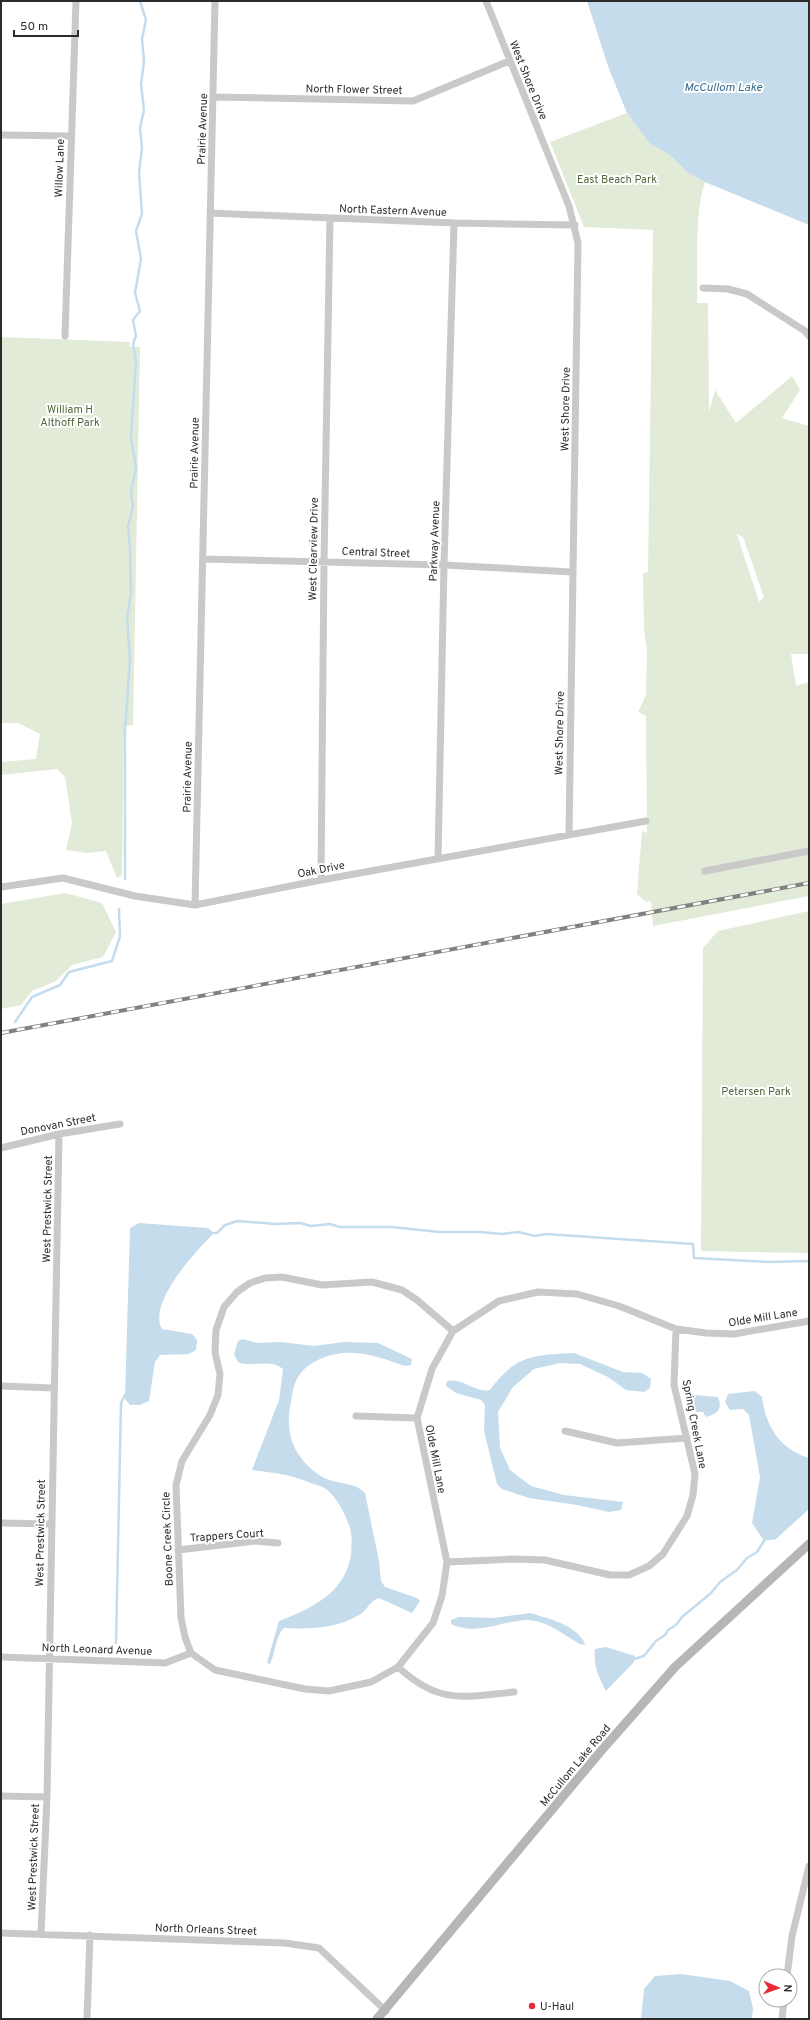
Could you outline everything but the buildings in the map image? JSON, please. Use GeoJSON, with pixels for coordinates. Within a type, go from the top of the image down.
{"type":"FeatureCollection","features":[{"type":"Feature","properties":{"kind":"street","name":"Willow Lane"},"geometry":{"type":"LineString","coordinates":[[65,336],[70,136],[76,1]]}},
{"type":"Feature","properties":{"kind":"street","name":"Prairie Avenue"},"geometry":{"type":"LineString","coordinates":[[196,905],[210,213],[216,1]]}},
{"type":"Feature","properties":{"kind":"street","name":"West Shore Drive"},"geometry":{"type":"LineString","coordinates":[[486,1],[569,206],[575,225],[578,243],[579,265],[572,572],[569,834]]}},
{"type":"Feature","properties":{"kind":"street","name":"North Flower Street"},"geometry":{"type":"LineString","coordinates":[[214,97],[412,101],[509,61]]}},
{"type":"Feature","properties":{"kind":"street"},"geometry":{"type":"LineString","coordinates":[[1,135],[70,136]]}},
{"type":"Feature","properties":{"kind":"street","name":"North Eastern Avenue"},"geometry":{"type":"LineString","coordinates":[[210,213],[454,223],[575,225]]}},
{"type":"Feature","properties":{"kind":"street","name":"West Clearview Drive"},"geometry":{"type":"LineString","coordinates":[[321,880],[324,561],[330,218]]}},
{"type":"Feature","properties":{"kind":"street","name":"Parkway Avenue"},"geometry":{"type":"LineString","coordinates":[[438,860],[444,565],[454,223]]}},
{"type":"Feature","properties":{"kind":"street"},"geometry":{"type":"LineString","coordinates":[[703,288],[728,289],[748,294],[805,331],[809,336]]}},
{"type":"Feature","properties":{"kind":"street","name":"Central Street"},"geometry":{"type":"LineString","coordinates":[[203,559],[444,565],[572,572]]}},
{"type":"Feature","properties":{"kind":"street","name":"Oak Drive"},"geometry":{"type":"LineString","coordinates":[[1,886],[63,878],[135,896],[196,905],[321,880],[438,860],[569,834],[646,821]]}},
{"type":"Feature","properties":{"kind":"street"},"geometry":{"type":"LineString","coordinates":[[704,871],[809,851]]}},
{"type":"Feature","properties":{"kind":"street","name":"Donovan Street"},"geometry":{"type":"LineString","coordinates":[[1,1148],[59,1134],[120,1124]]}},
{"type":"Feature","properties":{"kind":"street","name":"West Prestwick Street"},"geometry":{"type":"LineString","coordinates":[[41,1933],[47,1797],[53,1388],[59,1134]]}},
{"type":"Feature","properties":{"kind":"street","name":"Boone Creek Circle"},"geometry":{"type":"LineString","coordinates":[[191,1653],[185,1637],[181,1618],[176,1485],[182,1461],[210,1415],[218,1395],[220,1374],[215,1352],[216,1330],[224,1307],[237,1292],[250,1283],[265,1278],[282,1277],[322,1285],[372,1282],[402,1290],[417,1300],[452,1331]]}},
{"type":"Feature","properties":{"kind":"street","name":"Olde Mill Lane"},"geometry":{"type":"LineString","coordinates":[[191,1653],[215,1670],[305,1690],[329,1691],[371,1682],[398,1667],[433,1623],[442,1596],[447,1562],[417,1418],[432,1369],[452,1331],[499,1301],[538,1292],[577,1294],[619,1306],[676,1329],[706,1333],[734,1334],[809,1321]]}},
{"type":"Feature","properties":{"kind":"street","name":"Spring Creek Lane"},"geometry":{"type":"LineString","coordinates":[[447,1562],[513,1559],[545,1560],[610,1575],[629,1575],[649,1566],[663,1554],[687,1516],[693,1495],[694,1474],[674,1385],[676,1329]]}},
{"type":"Feature","properties":{"kind":"street"},"geometry":{"type":"LineString","coordinates":[[1,1386],[53,1388]]}},
{"type":"Feature","properties":{"kind":"street"},"geometry":{"type":"LineString","coordinates":[[356,1416],[417,1418]]}},
{"type":"Feature","properties":{"kind":"street"},"geometry":{"type":"LineString","coordinates":[[565,1432],[617,1443],[687,1438]]}},
{"type":"Feature","properties":{"kind":"street"},"geometry":{"type":"LineString","coordinates":[[1,1523],[51,1524]]}},
{"type":"Feature","properties":{"kind":"street","name":"Trappers Court"},"geometry":{"type":"LineString","coordinates":[[178,1550],[255,1542],[278,1543]]}},
{"type":"Feature","properties":{"kind":"street","name":"McCullom Lake Road"},"geometry":{"type":"LineString","coordinates":[[377,2019],[386,2011],[601,1751],[675,1667],[809,1544]]}},
{"type":"Feature","properties":{"kind":"street","name":"North Leonard Avenue"},"geometry":{"type":"LineString","coordinates":[[1,1658],[165,1662],[191,1653]]}},
{"type":"Feature","properties":{"kind":"street"},"geometry":{"type":"LineString","coordinates":[[398,1667],[414,1681],[437,1693],[461,1697],[514,1692]]}},
{"type":"Feature","properties":{"kind":"street"},"geometry":{"type":"LineString","coordinates":[[1,1796],[47,1797]]}},
{"type":"Feature","properties":{"kind":"street"},"geometry":{"type":"LineString","coordinates":[[788,1968],[792,1936],[809,1866]]}},
{"type":"Feature","properties":{"kind":"street","name":"North Orleans Street"},"geometry":{"type":"LineString","coordinates":[[1,1933],[41,1933],[285,1942],[319,1948],[386,2011]]}},
{"type":"Feature","properties":{"kind":"street"},"geometry":{"type":"LineString","coordinates":[[87,2019],[90,1935]]}},
{"type":"Feature","properties":{"kind":"street"},"geometry":{"type":"LineString","coordinates":[[782,2019],[783,2008]]}},
{"type":"Feature","properties":{"kind":"green space","name":"East Beach Park"},"geometry":{"type":"Polygon","coordinates":[[[627,113],[649,143],[670,155],[687,172],[705,182],[699,209],[697,241],[697,303],[708,303],[709,412],[715,390],[736,423],[792,376],[800,390],[782,418],[809,426],[809,654],[791,654],[796,686],[809,682],[809,896],[653,926],[651,901],[646,902],[637,894],[642,831],[647,833],[646,716],[638,712],[646,695],[647,651],[644,628],[643,573],[648,572],[653,230],[584,227],[550,142],[627,113]],[[737,534],[759,602],[764,597],[743,537],[737,534]]]}},
{"type":"Feature","properties":{"kind":"green space","name":"William H Althoff Park"},"geometry":{"type":"Polygon","coordinates":[[[1,337],[130,342],[130,347],[140,347],[133,725],[124,726],[122,875],[117,878],[106,851],[86,853],[66,850],[72,823],[65,777],[57,769],[1,775],[1,762],[36,759],[40,734],[18,723],[1,723],[1,337]]]}},
{"type":"Feature","properties":{"kind":"green space"},"geometry":{"type":"Polygon","coordinates":[[[65,893],[102,903],[116,932],[103,957],[72,965],[56,981],[32,991],[21,1005],[1,1009],[1,904],[65,893]]]}},
{"type":"Feature","properties":{"kind":"green space","name":"Petersen Park"},"geometry":{"type":"Polygon","coordinates":[[[809,911],[809,1253],[701,1251],[703,948],[718,931],[809,911]]]}},
{"type":"Feature","properties":{"kind":"water","name":"McCullom Lake"},"geometry":{"type":"Polygon","coordinates":[[[587,1],[809,1],[809,225],[705,182],[687,172],[670,155],[649,143],[627,113],[609,69],[587,1]]]}},
{"type":"Feature","properties":{"kind":"water"},"geometry":{"type":"Polygon","coordinates":[[[139,1223],[208,1228],[214,1233],[196,1252],[176,1278],[167,1292],[161,1306],[159,1318],[162,1329],[192,1334],[197,1340],[196,1350],[189,1354],[160,1355],[155,1362],[149,1401],[140,1405],[130,1405],[125,1399],[130,1228],[139,1223]]]}},
{"type":"Feature","properties":{"kind":"water"},"geometry":{"type":"Polygon","coordinates":[[[243,1339],[257,1343],[281,1342],[314,1346],[344,1342],[378,1343],[412,1359],[411,1365],[405,1366],[373,1356],[342,1353],[331,1355],[316,1361],[303,1371],[298,1377],[294,1386],[289,1415],[289,1429],[295,1449],[308,1466],[324,1478],[357,1487],[365,1493],[379,1561],[381,1581],[385,1587],[417,1598],[420,1601],[412,1613],[379,1598],[373,1601],[362,1613],[350,1620],[332,1626],[313,1628],[284,1628],[277,1640],[270,1664],[267,1663],[279,1621],[309,1608],[322,1600],[342,1579],[348,1566],[351,1551],[351,1533],[342,1509],[334,1497],[324,1488],[289,1476],[252,1470],[279,1400],[283,1369],[272,1364],[243,1364],[238,1362],[234,1354],[238,1341],[243,1339]]]}},
{"type":"Feature","properties":{"kind":"water"},"geometry":{"type":"Polygon","coordinates":[[[574,1353],[623,1372],[642,1373],[651,1379],[650,1388],[644,1392],[626,1390],[608,1377],[580,1364],[560,1363],[534,1369],[513,1387],[498,1412],[500,1448],[510,1470],[531,1486],[564,1495],[623,1502],[621,1510],[609,1512],[577,1505],[529,1498],[502,1489],[497,1484],[484,1431],[485,1405],[481,1400],[456,1393],[446,1386],[447,1381],[453,1381],[464,1383],[479,1389],[490,1390],[499,1378],[508,1370],[517,1363],[526,1359],[536,1356],[574,1353]]]}},
{"type":"Feature","properties":{"kind":"water"},"geometry":{"type":"Polygon","coordinates":[[[755,1391],[762,1397],[767,1418],[771,1427],[782,1443],[799,1454],[809,1458],[809,1509],[776,1539],[764,1541],[752,1523],[760,1477],[749,1415],[743,1409],[730,1410],[725,1402],[728,1394],[755,1391]]]}},
{"type":"Feature","properties":{"kind":"water"},"geometry":{"type":"Polygon","coordinates":[[[694,1395],[718,1397],[720,1405],[718,1411],[706,1417],[703,1412],[696,1412],[692,1397],[694,1395]]]}},
{"type":"Feature","properties":{"kind":"water"},"geometry":{"type":"Polygon","coordinates":[[[530,1613],[554,1620],[570,1628],[582,1638],[585,1645],[580,1644],[541,1622],[527,1620],[470,1629],[451,1624],[451,1620],[459,1617],[493,1618],[530,1613]]]}},
{"type":"Feature","properties":{"kind":"water"},"geometry":{"type":"Polygon","coordinates":[[[606,1647],[635,1656],[634,1662],[606,1691],[597,1671],[595,1649],[606,1647]]]}},
{"type":"Feature","properties":{"kind":"water"},"geometry":{"type":"Polygon","coordinates":[[[681,1974],[730,1981],[749,1991],[753,2008],[752,2019],[641,2019],[644,1989],[655,1976],[681,1974]]]}},
{"type":"Feature","properties":{"kind":"waterway"},"geometry":{"type":"LineString","coordinates":[[125,879],[125,730],[130,659],[127,617],[131,593],[128,527],[133,506],[131,491],[136,468],[131,437],[136,362],[133,344],[136,336],[133,320],[140,311],[135,293],[141,259],[136,231],[142,214],[139,173],[142,148],[140,128],[144,110],[141,84],[144,62],[142,39],[146,20],[140,1]]}},
{"type":"Feature","properties":{"kind":"waterway"},"geometry":{"type":"LineString","coordinates":[[15,1022],[32,997],[60,985],[69,972],[112,961],[120,936],[119,909]]}},
{"type":"Feature","properties":{"kind":"waterway"},"geometry":{"type":"LineString","coordinates":[[214,1233],[217,1233],[225,1225],[237,1221],[275,1224],[300,1223],[311,1226],[330,1224],[340,1227],[391,1227],[440,1232],[480,1232],[502,1234],[518,1232],[535,1236],[546,1234],[693,1244],[694,1258],[769,1262],[809,1261]]}},
{"type":"Feature","properties":{"kind":"waterway"},"geometry":{"type":"LineString","coordinates":[[116,1643],[121,1403],[125,1395]]}},
{"type":"Feature","properties":{"kind":"waterway"},"geometry":{"type":"LineString","coordinates":[[634,1659],[644,1656],[656,1641],[665,1635],[668,1630],[676,1625],[682,1617],[711,1593],[720,1582],[737,1570],[747,1558],[757,1552],[764,1541]]}},
{"type":"Feature","properties":{"kind":"railway"},"geometry":{"type":"LineString","coordinates":[[1,1033],[809,883]]}},
{"type":"Feature","properties":{"kind":"place","name":"U-Haul"},"geometry":{"type":"Point","coordinates":[532,2006]}}]}
